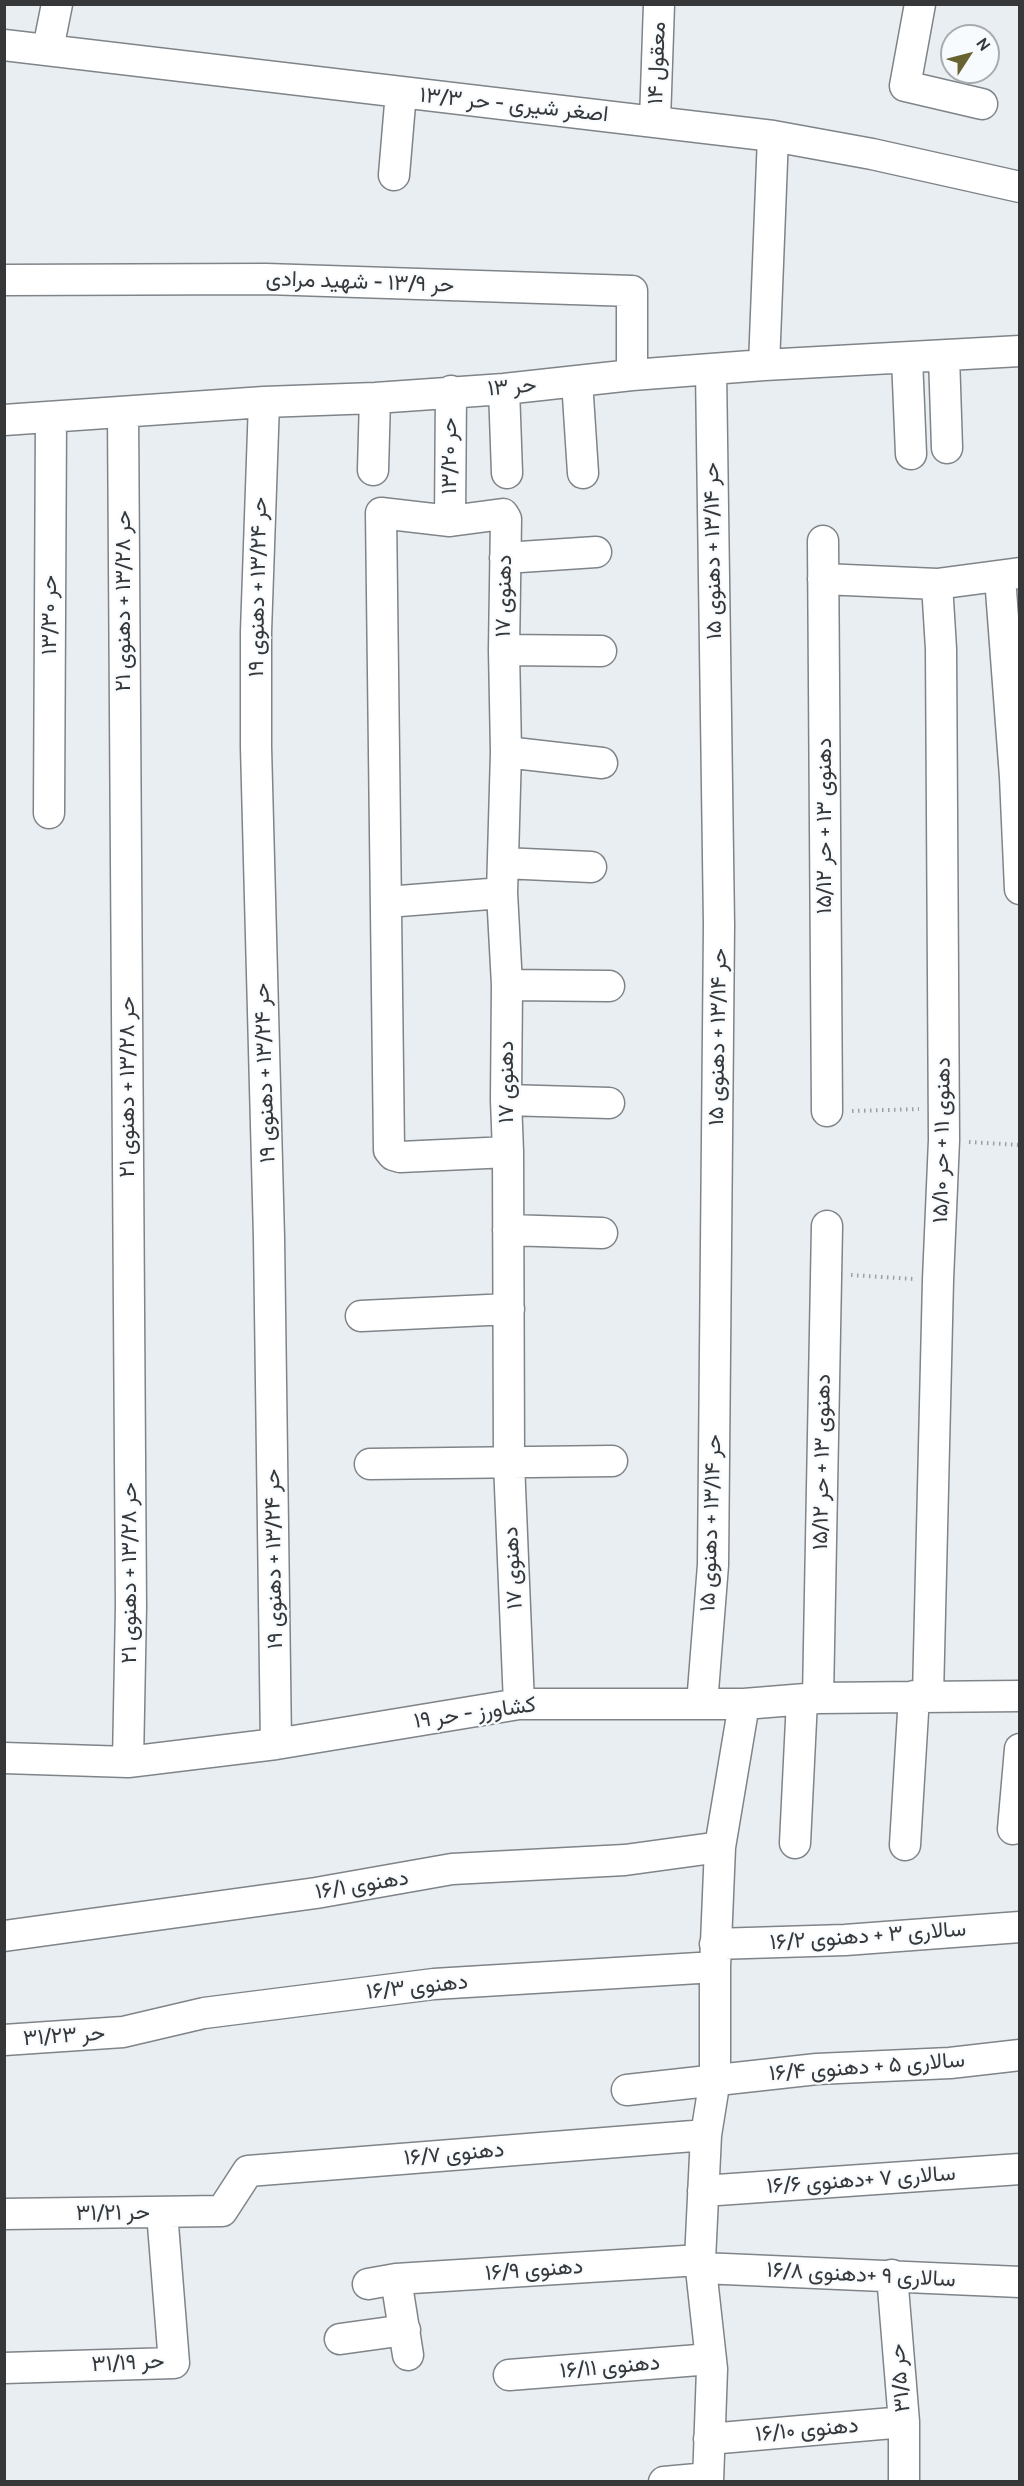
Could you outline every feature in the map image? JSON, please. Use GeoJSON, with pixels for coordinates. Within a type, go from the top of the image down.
{"type":"FeatureCollection","features":[{"type":"Feature","properties":{"kind":"street"},"geometry":{"type":"LineString","coordinates":[[48,49],[57,4]]}},
{"type":"Feature","properties":{"kind":"street","name":"معقول ۱۴"},"geometry":{"type":"LineString","coordinates":[[655,121],[658,4]]}},
{"type":"Feature","properties":{"kind":"street"},"geometry":{"type":"LineString","coordinates":[[920,4],[905,86],[982,104]]}},
{"type":"Feature","properties":{"kind":"street","name":"اصغر شیری - حر ۱۳/۳"},"geometry":{"type":"LineString","coordinates":[[4,45],[773,136],[872,154],[1020,187]]}},
{"type":"Feature","properties":{"kind":"street"},"geometry":{"type":"LineString","coordinates":[[394,175],[401,92]]}},
{"type":"Feature","properties":{"kind":"street"},"geometry":{"type":"LineString","coordinates":[[764,365],[773,136]]}},
{"type":"Feature","properties":{"kind":"street","name":"حر ۱۳/۹ - شهید مرادی"},"geometry":{"type":"LineString","coordinates":[[4,280],[266,279],[632,291],[632,375]]}},
{"type":"Feature","properties":{"kind":"street","name":"حر ۱۳"},"geometry":{"type":"LineString","coordinates":[[4,420],[264,402],[375,398],[504,389],[632,375],[764,365],[1020,351]]}},
{"type":"Feature","properties":{"kind":"street"},"geometry":{"type":"LineString","coordinates":[[944,356],[947,448]]}},
{"type":"Feature","properties":{"kind":"street"},"geometry":{"type":"LineString","coordinates":[[907,358],[911,454]]}},
{"type":"Feature","properties":{"kind":"street","name":"حر ۱۳/۱۴ + دهنوی ۱۵"},"geometry":{"type":"LineString","coordinates":[[702,1704],[713,1565],[720,925],[711,370]]}},
{"type":"Feature","properties":{"kind":"street"},"geometry":{"type":"LineString","coordinates":[[577,381],[583,473]]}},
{"type":"Feature","properties":{"kind":"street"},"geometry":{"type":"LineString","coordinates":[[504,389],[507,473]]}},
{"type":"Feature","properties":{"kind":"street","name":"حر ۱۳/۲۰"},"geometry":{"type":"LineString","coordinates":[[450,521],[451,391]]}},
{"type":"Feature","properties":{"kind":"street"},"geometry":{"type":"LineString","coordinates":[[373,470],[375,398]]}},
{"type":"Feature","properties":{"kind":"street","name":"حر ۱۳/۲۴ + دهنوی ۱۹"},"geometry":{"type":"LineString","coordinates":[[264,402],[256,632],[256,747],[269,1238],[276,1744]]}},
{"type":"Feature","properties":{"kind":"street","name":"حر ۱۳/۲۸ + دهنوی ۲۱"},"geometry":{"type":"LineString","coordinates":[[123,413],[131,1594],[128,1762]]}},
{"type":"Feature","properties":{"kind":"street","name":"حر ۱۳/۳۰"},"geometry":{"type":"LineString","coordinates":[[49,813],[51,417]]}},
{"type":"Feature","properties":{"kind":"street"},"geometry":{"type":"LineString","coordinates":[[450,521],[381,513],[389,1150],[393,1155],[400,1157],[508,1152]]}},
{"type":"Feature","properties":{"kind":"street","name":"دهنوی ۱۷"},"geometry":{"type":"LineString","coordinates":[[450,521],[503,514],[506,519],[504,650],[506,752],[502,893],[507,985],[508,1463],[519,1704]]}},
{"type":"Feature","properties":{"kind":"street","name":"دهنوی ۱۳ + حر ۱۵/۱۲"},"geometry":{"type":"LineString","coordinates":[[823,541],[827,1111]]}},
{"type":"Feature","properties":{"kind":"street"},"geometry":{"type":"LineString","coordinates":[[505,558],[596,552]]}},
{"type":"Feature","properties":{"kind":"street"},"geometry":{"type":"LineString","coordinates":[[823,579],[937,584],[1010,575],[1020,889]]}},
{"type":"Feature","properties":{"kind":"street","name":"دهنوی ۱۱ + حر ۱۵/۱۰"},"geometry":{"type":"LineString","coordinates":[[905,1845],[921,1696],[944,1140],[941,672],[937,584]]}},
{"type":"Feature","properties":{"kind":"street"},"geometry":{"type":"LineString","coordinates":[[504,650],[601,651]]}},
{"type":"Feature","properties":{"kind":"street"},"geometry":{"type":"LineString","coordinates":[[506,752],[602,763]]}},
{"type":"Feature","properties":{"kind":"street"},"geometry":{"type":"LineString","coordinates":[[503,863],[591,867]]}},
{"type":"Feature","properties":{"kind":"street"},"geometry":{"type":"LineString","coordinates":[[387,902],[502,893]]}},
{"type":"Feature","properties":{"kind":"street"},"geometry":{"type":"LineString","coordinates":[[507,985],[609,986]]}},
{"type":"Feature","properties":{"kind":"street"},"geometry":{"type":"LineString","coordinates":[[506,1100],[609,1103]]}},
{"type":"Feature","properties":{"kind":"street","name":"دهنوی ۱۳ + حر ۱۵/۱۲"},"geometry":{"type":"LineString","coordinates":[[795,1843],[810,1699],[826,1226]]}},
{"type":"Feature","properties":{"kind":"street"},"geometry":{"type":"LineString","coordinates":[[508,1230],[602,1233]]}},
{"type":"Feature","properties":{"kind":"street"},"geometry":{"type":"LineString","coordinates":[[361,1316],[509,1309]]}},
{"type":"Feature","properties":{"kind":"street"},"geometry":{"type":"LineString","coordinates":[[370,1464],[612,1461]]}},
{"type":"Feature","properties":{"kind":"street","name":"کشاورز - حر ۱۹"},"geometry":{"type":"LineString","coordinates":[[4,1758],[128,1762],[276,1744],[519,1704],[744,1704],[810,1699],[1020,1696]]}},
{"type":"Feature","properties":{"kind":"street"},"geometry":{"type":"LineString","coordinates":[[664,2481],[708,2480],[711,2359],[701,2264],[706,2134],[715,2079],[715,1955],[720,1847],[744,1704]]}},
{"type":"Feature","properties":{"kind":"street"},"geometry":{"type":"LineString","coordinates":[[1013,1829],[1020,1749]]}},
{"type":"Feature","properties":{"kind":"street","name":"دهنوی ۱۶/۱"},"geometry":{"type":"LineString","coordinates":[[4,1936],[315,1893],[452,1869],[625,1860],[720,1847]]}},
{"type":"Feature","properties":{"kind":"street","name":"سالاری ۳ + دهنوی ۱۶/۲"},"geometry":{"type":"LineString","coordinates":[[715,1955],[845,1940],[1020,1927]]}},
{"type":"Feature","properties":{"kind":"street","name":"دهنوی ۱۶/۳"},"geometry":{"type":"LineString","coordinates":[[123,2032],[204,2013],[434,1984],[715,1955]]}},
{"type":"Feature","properties":{"kind":"street","name":"حر ۳۱/۲۳"},"geometry":{"type":"LineString","coordinates":[[4,2040],[123,2032]]}},
{"type":"Feature","properties":{"kind":"street","name":"سالاری ۵ + دهنوی ۱۶/۴"},"geometry":{"type":"LineString","coordinates":[[627,2090],[816,2069],[950,2063],[1020,2055]]}},
{"type":"Feature","properties":{"kind":"street","name":"دهنوی ۱۶/۷"},"geometry":{"type":"LineString","coordinates":[[222,2211],[248,2171],[706,2134]]}},
{"type":"Feature","properties":{"kind":"street","name":"سالاری ۷ +دهنوی ۱۶/۶"},"geometry":{"type":"LineString","coordinates":[[704,2191],[1020,2169]]}},
{"type":"Feature","properties":{"kind":"street","name":"حر ۳۱/۲۱"},"geometry":{"type":"LineString","coordinates":[[4,2214],[222,2211]]}},
{"type":"Feature","properties":{"kind":"street","name":"حر ۳۱/۱۹"},"geometry":{"type":"LineString","coordinates":[[4,2368],[174,2363],[162,2212]]}},
{"type":"Feature","properties":{"kind":"street","name":"سالاری ۹ +دهنوی ۱۶/۸"},"geometry":{"type":"LineString","coordinates":[[701,2264],[1020,2282]]}},
{"type":"Feature","properties":{"kind":"street","name":"دهنوی ۱۶/۹"},"geometry":{"type":"LineString","coordinates":[[340,2339],[406,2342],[382,2282],[701,2264]]}},
{"type":"Feature","properties":{"kind":"street","name":"حر ۳۱/۵"},"geometry":{"type":"LineString","coordinates":[[892,2275],[904,2422],[904,2481]]}},
{"type":"Feature","properties":{"kind":"street","name":"دهنوی ۱۶/۱۱"},"geometry":{"type":"LineString","coordinates":[[508,2375],[711,2359]]}},
{"type":"Feature","properties":{"kind":"street","name":"دهنوی ۱۶/۱۰"},"geometry":{"type":"LineString","coordinates":[[709,2439],[904,2422]]}},
{"type":"Feature","properties":{"kind":"path"},"geometry":{"type":"LineString","coordinates":[[827,1111],[944,1109]]}},
{"type":"Feature","properties":{"kind":"path"},"geometry":{"type":"LineString","coordinates":[[944,1140],[1020,1145]]}},
{"type":"Feature","properties":{"kind":"path"},"geometry":{"type":"LineString","coordinates":[[826,1274],[938,1281]]}}]}
